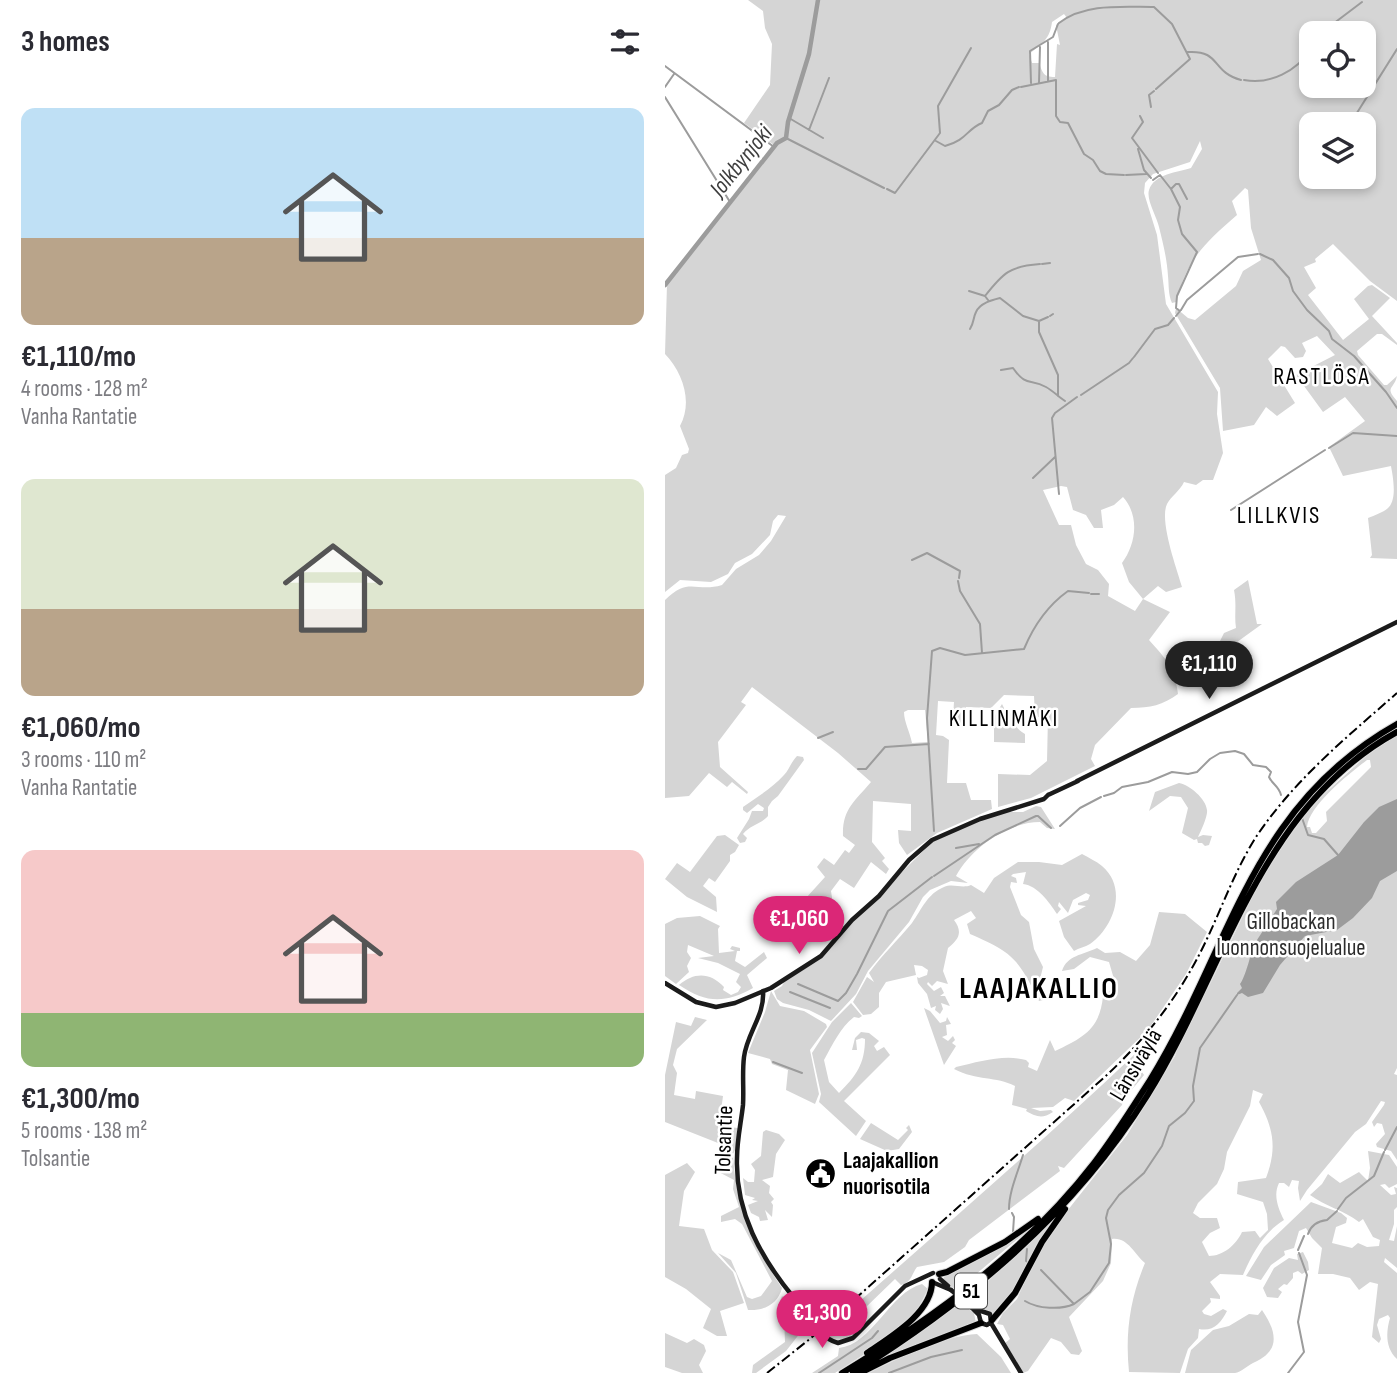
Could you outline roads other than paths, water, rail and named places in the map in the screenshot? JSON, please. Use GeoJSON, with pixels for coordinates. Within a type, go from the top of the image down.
{"type":"FeatureCollection","features":[{"type":"Feature","properties":{"kind":"highway","name":"Länsiväylä"},"geometry":{"type":"LineString","coordinates":[[842,1373],[914,1327],[960,1293],[1000,1260],[1059,1203],[1093,1163],[1151,1077],[1180,1025],[1244,888],[1274,838],[1296,809],[1330,774],[1368,743],[1397,724]]}},
{"type":"Feature","properties":{"kind":"highway","name":"Länsiväylä"},"geometry":{"type":"LineString","coordinates":[[853,1373],[964,1297],[1029,1240],[1076,1192],[1118,1140],[1157,1081],[1251,889],[1279,842],[1341,772],[1397,732]]}},
{"type":"Feature","properties":{"kind":"highway"},"geometry":{"type":"LineString","coordinates":[[860,1373],[890,1358],[986,1320],[1015,1293],[1042,1242],[1076,1192]]}},
{"type":"Feature","properties":{"kind":"highway"},"geometry":{"type":"LineString","coordinates":[[938,1275],[1005,1242],[1059,1203]]}},
{"type":"Feature","properties":{"kind":"highway"},"geometry":{"type":"LineString","coordinates":[[842,1373],[914,1317],[929,1298],[933,1282]]}},
{"type":"Feature","properties":{"kind":"main road"},"geometry":{"type":"LineString","coordinates":[[665,983],[689,1000],[711,1006],[735,1003],[763,991],[821,956],[856,916],[879,896],[909,860],[929,842],[980,819],[1039,800],[1397,622]]}},
{"type":"Feature","properties":{"kind":"main road","name":"Tolsantie"},"geometry":{"type":"LineString","coordinates":[[763,991],[763,1004],[744,1058],[737,1159],[745,1217],[762,1256],[818,1328],[833,1342],[849,1340],[903,1288],[920,1279],[938,1275]]}},
{"type":"Feature","properties":{"kind":"main road"},"geometry":{"type":"LineString","coordinates":[[938,1275],[986,1320],[1021,1373]]}},
{"type":"Feature","properties":{"kind":"main road"},"geometry":{"type":"LineString","coordinates":[[933,1282],[938,1275]]}},
{"type":"Feature","properties":{"kind":"main road"},"geometry":{"type":"LineString","coordinates":[[933,1282],[938,1275]]}},
{"type":"Feature","properties":{"kind":"main road"},"geometry":{"type":"LineString","coordinates":[[920,1279],[951,1290]]}},
{"type":"Feature","properties":{"kind":"waterway","name":"Jolkbynjoki"},"geometry":{"type":"LineString","coordinates":[[665,285],[777,143],[786,138],[788,122],[809,54],[818,0]]}},
{"type":"Feature","properties":{"kind":"waterway"},"geometry":{"type":"LineString","coordinates":[[1337,21],[1362,2]]}},
{"type":"Feature","properties":{"kind":"waterway"},"geometry":{"type":"LineString","coordinates":[[1059,23],[1092,9],[1154,7],[1172,24],[1190,59],[1156,89]]}},
{"type":"Feature","properties":{"kind":"waterway"},"geometry":{"type":"LineString","coordinates":[[1031,83],[1030,51],[1053,37],[1058,24]]}},
{"type":"Feature","properties":{"kind":"waterway"},"geometry":{"type":"LineString","coordinates":[[1048,42],[1048,81]]}},
{"type":"Feature","properties":{"kind":"waterway"},"geometry":{"type":"LineString","coordinates":[[1039,83],[1040,47]]}},
{"type":"Feature","properties":{"kind":"waterway"},"geometry":{"type":"LineString","coordinates":[[887,189],[895,193],[940,133],[938,106],[971,48]]}},
{"type":"Feature","properties":{"kind":"waterway"},"geometry":{"type":"LineString","coordinates":[[1358,112],[1397,49]]}},
{"type":"Feature","properties":{"kind":"waterway"},"geometry":{"type":"LineString","coordinates":[[1188,52],[1206,54],[1225,72],[1241,80]]}},
{"type":"Feature","properties":{"kind":"waterway"},"geometry":{"type":"LineString","coordinates":[[1244,80],[1273,78],[1299,63]]}},
{"type":"Feature","properties":{"kind":"waterway"},"geometry":{"type":"LineString","coordinates":[[665,66],[774,147]]}},
{"type":"Feature","properties":{"kind":"waterway"},"geometry":{"type":"LineString","coordinates":[[665,87],[674,74]]}},
{"type":"Feature","properties":{"kind":"waterway"},"geometry":{"type":"LineString","coordinates":[[809,130],[829,78]]}},
{"type":"Feature","properties":{"kind":"waterway"},"geometry":{"type":"LineString","coordinates":[[1021,87],[1056,80],[1056,116],[1060,122],[1068,123],[1084,154],[1093,160],[1100,171],[1124,175]]}},
{"type":"Feature","properties":{"kind":"waterway"},"geometry":{"type":"LineString","coordinates":[[936,141],[945,146],[958,141],[982,123],[988,111],[1019,87]]}},
{"type":"Feature","properties":{"kind":"waterway"},"geometry":{"type":"LineString","coordinates":[[1151,107],[1149,95],[1154,91]]}},
{"type":"Feature","properties":{"kind":"waterway"},"geometry":{"type":"LineString","coordinates":[[665,97],[730,202]]}},
{"type":"Feature","properties":{"kind":"waterway"},"geometry":{"type":"LineString","coordinates":[[1140,116],[1143,122],[1132,138],[1158,173]]}},
{"type":"Feature","properties":{"kind":"waterway"},"geometry":{"type":"LineString","coordinates":[[789,118],[823,138]]}},
{"type":"Feature","properties":{"kind":"waterway"},"geometry":{"type":"LineString","coordinates":[[786,138],[884,188]]}},
{"type":"Feature","properties":{"kind":"waterway"},"geometry":{"type":"LineString","coordinates":[[1138,149],[1144,170],[1151,178]]}},
{"type":"Feature","properties":{"kind":"waterway"},"geometry":{"type":"LineString","coordinates":[[1126,175],[1146,174]]}},
{"type":"Feature","properties":{"kind":"waterway"},"geometry":{"type":"LineString","coordinates":[[1153,180],[1160,175],[1171,189],[1180,207],[1178,220],[1182,234],[1197,252],[1177,296],[1176,308],[1180,311],[1176,316]]}},
{"type":"Feature","properties":{"kind":"waterway"},"geometry":{"type":"LineString","coordinates":[[1172,188],[1179,184],[1187,199]]}},
{"type":"Feature","properties":{"kind":"waterway"},"geometry":{"type":"LineString","coordinates":[[1181,310],[1187,300],[1238,257],[1258,254]]}},
{"type":"Feature","properties":{"kind":"waterway"},"geometry":{"type":"LineString","coordinates":[[1260,254],[1273,260],[1289,278],[1293,291],[1307,310],[1329,331],[1332,339],[1354,356],[1397,408]]}},
{"type":"Feature","properties":{"kind":"waterway"},"geometry":{"type":"LineString","coordinates":[[1042,264],[1050,263]]}},
{"type":"Feature","properties":{"kind":"waterway"},"geometry":{"type":"LineString","coordinates":[[985,296],[1008,272],[1040,264]]}},
{"type":"Feature","properties":{"kind":"waterway"},"geometry":{"type":"LineString","coordinates":[[969,291],[985,296],[988,300]]}},
{"type":"Feature","properties":{"kind":"waterway"},"geometry":{"type":"LineString","coordinates":[[970,329],[980,306],[1000,298],[1023,316],[1039,321],[1048,317]]}},
{"type":"Feature","properties":{"kind":"waterway"},"geometry":{"type":"LineString","coordinates":[[1134,357],[1155,329],[1168,325],[1174,318]]}},
{"type":"Feature","properties":{"kind":"waterway"},"geometry":{"type":"LineString","coordinates":[[1039,321],[1039,332],[1058,375],[1058,396]]}},
{"type":"Feature","properties":{"kind":"waterway"},"geometry":{"type":"LineString","coordinates":[[1081,395],[1133,358]]}},
{"type":"Feature","properties":{"kind":"waterway"},"geometry":{"type":"LineString","coordinates":[[1001,370],[1013,368],[1025,380],[1041,384],[1065,401]]}},
{"type":"Feature","properties":{"kind":"waterway"},"geometry":{"type":"LineString","coordinates":[[1059,494],[1052,418],[1077,397]]}},
{"type":"Feature","properties":{"kind":"waterway"},"geometry":{"type":"LineString","coordinates":[[1329,448],[1353,433],[1397,436]]}},
{"type":"Feature","properties":{"kind":"waterway"},"geometry":{"type":"LineString","coordinates":[[1231,510],[1325,450]]}},
{"type":"Feature","properties":{"kind":"waterway"},"geometry":{"type":"LineString","coordinates":[[1033,478],[1055,457]]}},
{"type":"Feature","properties":{"kind":"waterway"},"geometry":{"type":"LineString","coordinates":[[912,560],[927,553],[960,571],[959,578]]}},
{"type":"Feature","properties":{"kind":"waterway"},"geometry":{"type":"LineString","coordinates":[[958,581],[960,591],[980,624],[982,653]]}},
{"type":"Feature","properties":{"kind":"waterway"},"geometry":{"type":"LineString","coordinates":[[934,831],[927,718],[932,651],[940,648],[965,655],[1024,649],[1042,617],[1060,597],[1068,591],[1089,593]]}},
{"type":"Feature","properties":{"kind":"waterway"},"geometry":{"type":"LineString","coordinates":[[1091,594],[1099,594]]}},
{"type":"Feature","properties":{"kind":"waterway"},"geometry":{"type":"LineString","coordinates":[[818,738],[833,732]]}},
{"type":"Feature","properties":{"kind":"waterway"},"geometry":{"type":"LineString","coordinates":[[858,769],[866,769],[885,747],[929,744]]}},
{"type":"Feature","properties":{"kind":"waterway"},"geometry":{"type":"LineString","coordinates":[[1104,796],[1122,787],[1148,782],[1172,772],[1197,772],[1220,753],[1235,751],[1244,754],[1253,765],[1266,767],[1281,795]]}},
{"type":"Feature","properties":{"kind":"waterway"},"geometry":{"type":"LineString","coordinates":[[1060,826],[1080,808],[1101,797]]}},
{"type":"Feature","properties":{"kind":"waterway"},"geometry":{"type":"LineString","coordinates":[[934,876],[995,835],[1036,816],[1051,828]]}},
{"type":"Feature","properties":{"kind":"waterway"},"geometry":{"type":"LineString","coordinates":[[1302,818],[1308,835],[1324,839],[1338,855]]}},
{"type":"Feature","properties":{"kind":"waterway"},"geometry":{"type":"LineString","coordinates":[[956,848],[979,844]]}},
{"type":"Feature","properties":{"kind":"waterway"},"geometry":{"type":"LineString","coordinates":[[798,984],[838,1001],[857,974],[888,911],[932,877]]}},
{"type":"Feature","properties":{"kind":"waterway"},"geometry":{"type":"LineString","coordinates":[[790,992],[830,1008]]}},
{"type":"Feature","properties":{"kind":"waterway"},"geometry":{"type":"LineString","coordinates":[[1041,1270],[1074,1304],[1090,1292],[1109,1263],[1111,1244],[1106,1218],[1108,1210],[1119,1195],[1144,1173],[1162,1146],[1169,1126],[1185,1113],[1194,1101],[1193,1086],[1200,1048],[1237,995]]}},
{"type":"Feature","properties":{"kind":"waterway"},"geometry":{"type":"LineString","coordinates":[[773,1062],[802,1073]]}},
{"type":"Feature","properties":{"kind":"waterway"},"geometry":{"type":"LineString","coordinates":[[1385,1150],[1397,1127]]}},
{"type":"Feature","properties":{"kind":"waterway"},"geometry":{"type":"LineString","coordinates":[[1338,1209],[1346,1198],[1374,1176],[1384,1152]]}},
{"type":"Feature","properties":{"kind":"waterway"},"geometry":{"type":"LineString","coordinates":[[1009,1209],[1012,1188],[1023,1155]]}},
{"type":"Feature","properties":{"kind":"waterway"},"geometry":{"type":"LineString","coordinates":[[1308,1234],[1315,1224],[1327,1220],[1337,1211]]}},
{"type":"Feature","properties":{"kind":"waterway"},"geometry":{"type":"LineString","coordinates":[[1012,1213],[1013,1232]]}},
{"type":"Feature","properties":{"kind":"waterway"},"geometry":{"type":"LineString","coordinates":[[1298,1250],[1304,1236]]}},
{"type":"Feature","properties":{"kind":"waterway"},"geometry":{"type":"LineString","coordinates":[[1027,1249],[1026,1261],[1029,1263]]}},
{"type":"Feature","properties":{"kind":"waterway"},"geometry":{"type":"LineString","coordinates":[[1288,1373],[1304,1352],[1298,1322],[1307,1275],[1299,1253]]}},
{"type":"Feature","properties":{"kind":"waterway"},"geometry":{"type":"LineString","coordinates":[[1025,1301],[1049,1308],[1074,1304]]}},
{"type":"Feature","properties":{"kind":"waterway"},"geometry":{"type":"LineString","coordinates":[[819,1373],[872,1338],[878,1331]]}},
{"type":"Feature","properties":{"kind":"waterway"},"geometry":{"type":"LineString","coordinates":[[889,1373],[931,1357],[962,1350]]}},
{"type":"Feature","properties":{"kind":"railway"},"geometry":{"type":"LineString","coordinates":[[767,1373],[811,1338],[1134,1048],[1158,1019],[1189,973],[1240,866],[1271,816],[1322,760],[1397,693]]}},
{"type":"Feature","properties":{"kind":"place","name":"Laajakallion nuorisotila"},"geometry":{"type":"Point","coordinates":[820,1174]}},
{"type":"Feature","properties":{"kind":"district","name":"RASTLÖSA"},"geometry":{"type":"Point","coordinates":[1322,376]}},
{"type":"Feature","properties":{"kind":"district","name":"LILLKVIS"},"geometry":{"type":"Point","coordinates":[1279,515]}},
{"type":"Feature","properties":{"kind":"district","name":"KILLINMÄKI"},"geometry":{"type":"Point","coordinates":[1004,718]}},
{"type":"Feature","properties":{"kind":"district","name":"LAAJAKALLIO"},"geometry":{"type":"Point","coordinates":[1039,989]}},
{"type":"Feature","properties":{"kind":"park label","name":"Gillobackan luonnonsuojelualue"},"geometry":{"type":"Point","coordinates":[1291,935]}}]}
